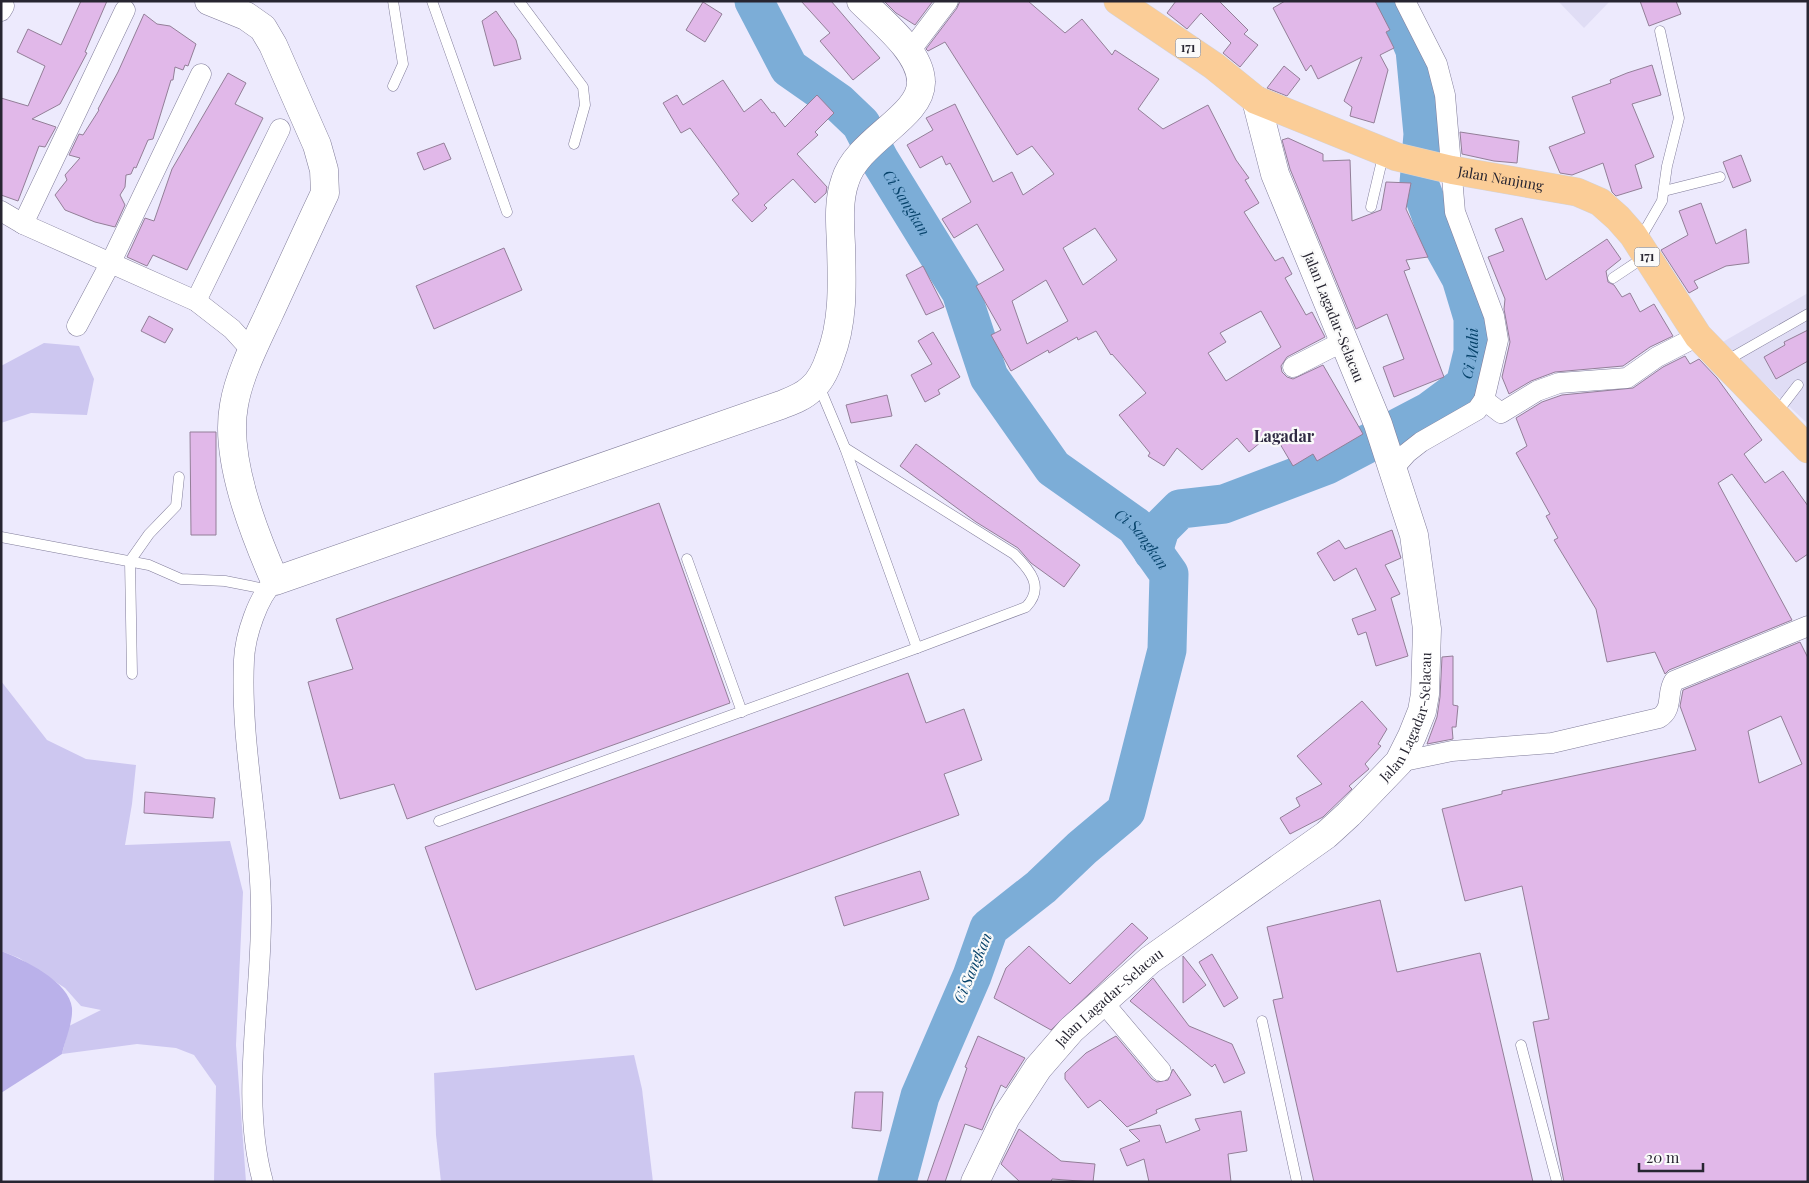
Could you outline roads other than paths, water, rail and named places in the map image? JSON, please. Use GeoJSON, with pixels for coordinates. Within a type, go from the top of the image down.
{"type":"FeatureCollection","features":[{"type":"Feature","properties":{"kind":"main road","name":"Jalan Nanjung"},"geometry":{"type":"LineString","coordinates":[[1118,1],[1214,66],[1256,100],[1390,154],[1452,170],[1590,196],[1618,218],[1642,249],[1698,336],[1808,449]]}},
{"type":"Feature","properties":{"kind":"street"},"geometry":{"type":"LineString","coordinates":[[209,1],[246,16],[263,28],[273,45],[317,145],[324,170],[325,193],[252,352],[234,406],[233,450],[270,585],[256,613],[244,659],[245,735],[261,906],[254,1060],[254,1144],[263,1182]]}},
{"type":"Feature","properties":{"kind":"street"},"geometry":{"type":"LineString","coordinates":[[270,585],[781,406],[804,394],[818,382],[825,370],[838,332],[842,271],[840,203],[844,181],[855,159],[911,108],[920,93],[921,78],[910,51],[861,1]]}},
{"type":"Feature","properties":{"kind":"street"},"geometry":{"type":"LineString","coordinates":[[910,51],[948,1]]}},
{"type":"Feature","properties":{"kind":"street"},"geometry":{"type":"LineString","coordinates":[[1392,470],[1407,453],[1421,442],[1476,410],[1484,400],[1496,352],[1497,328],[1489,300],[1455,212],[1445,95],[1437,64],[1406,1]]}},
{"type":"Feature","properties":{"kind":"street"},"geometry":{"type":"LineString","coordinates":[[23,224],[125,10]]}},
{"type":"Feature","properties":{"kind":"street"},"geometry":{"type":"LineString","coordinates":[[77,326],[111,262],[201,74]]}},
{"type":"Feature","properties":{"kind":"street","name":"Jalan Lagadar-Selacau"},"geometry":{"type":"LineString","coordinates":[[975,1182],[1006,1117],[1038,1068],[1071,1030],[1150,960],[1326,835],[1350,814],[1399,762],[1422,711],[1426,694],[1428,651],[1414,535],[1381,434],[1275,174],[1256,100]]}},
{"type":"Feature","properties":{"kind":"street"},"geometry":{"type":"LineString","coordinates":[[196,301],[280,129]]}},
{"type":"Feature","properties":{"kind":"street"},"geometry":{"type":"LineString","coordinates":[[1,210],[23,224],[196,301],[232,329],[252,352]]}},
{"type":"Feature","properties":{"kind":"street"},"geometry":{"type":"LineString","coordinates":[[1484,400],[1501,413],[1537,391],[1559,383],[1627,378],[1657,357],[1698,336]]}},
{"type":"Feature","properties":{"kind":"street"},"geometry":{"type":"LineString","coordinates":[[1293,367],[1344,341]]}},
{"type":"Feature","properties":{"kind":"street"},"geometry":{"type":"LineString","coordinates":[[1399,762],[1452,751],[1552,743],[1659,718],[1670,705],[1671,687],[1674,681],[1808,626]]}},
{"type":"Feature","properties":{"kind":"street"},"geometry":{"type":"LineString","coordinates":[[1102,1001],[1161,1072]]}},
{"type":"Feature","properties":{"kind":"lane"},"geometry":{"type":"LineString","coordinates":[[393,1],[403,64],[393,86]]}},
{"type":"Feature","properties":{"kind":"lane"},"geometry":{"type":"LineString","coordinates":[[432,1],[507,212]]}},
{"type":"Feature","properties":{"kind":"lane"},"geometry":{"type":"LineString","coordinates":[[518,1],[583,86],[585,105],[574,144]]}},
{"type":"Feature","properties":{"kind":"lane"},"geometry":{"type":"LineString","coordinates":[[1613,278],[1642,249],[1662,201],[1678,118],[1660,31]]}},
{"type":"Feature","properties":{"kind":"lane"},"geometry":{"type":"LineString","coordinates":[[1371,207],[1390,154]]}},
{"type":"Feature","properties":{"kind":"lane"},"geometry":{"type":"LineString","coordinates":[[1664,191],[1720,177]]}},
{"type":"Feature","properties":{"kind":"lane"},"geometry":{"type":"LineString","coordinates":[[1723,363],[1808,314]]}},
{"type":"Feature","properties":{"kind":"lane"},"geometry":{"type":"LineString","coordinates":[[818,382],[845,448],[918,648]]}},
{"type":"Feature","properties":{"kind":"lane"},"geometry":{"type":"LineString","coordinates":[[1774,415],[1798,385]]}},
{"type":"Feature","properties":{"kind":"lane"},"geometry":{"type":"LineString","coordinates":[[439,821],[918,648],[1026,607],[1033,599],[1036,584],[1030,570],[1014,554],[845,448]]}},
{"type":"Feature","properties":{"kind":"lane"},"geometry":{"type":"LineString","coordinates":[[132,674],[130,561],[149,534],[176,506],[179,477]]}},
{"type":"Feature","properties":{"kind":"lane"},"geometry":{"type":"LineString","coordinates":[[1,537],[149,565],[181,579],[270,585]]}},
{"type":"Feature","properties":{"kind":"lane"},"geometry":{"type":"LineString","coordinates":[[687,559],[742,712]]}},
{"type":"Feature","properties":{"kind":"lane"},"geometry":{"type":"LineString","coordinates":[[1262,1021],[1298,1182]]}},
{"type":"Feature","properties":{"kind":"lane"},"geometry":{"type":"LineString","coordinates":[[1521,1045],[1558,1182]]}},
{"type":"Feature","properties":{"kind":"waterway","name":"Ci Sangkan"},"geometry":{"type":"LineString","coordinates":[[754,1],[789,68],[839,103],[861,124],[879,159],[961,292],[989,377],[1053,468],[1135,526],[1169,574],[1167,650],[1126,811],[1082,848],[1041,887],[989,928],[972,976],[920,1096],[897,1182]]}},
{"type":"Feature","properties":{"kind":"waterway","name":"Ci Mahi"},"geometry":{"type":"LineString","coordinates":[[1153,552],[1160,529],[1180,509],[1224,504],[1327,465],[1430,411],[1465,385],[1473,352],[1473,318],[1461,278],[1441,242],[1419,183],[1423,134],[1415,50],[1394,1]]}},
{"type":"Feature","properties":{"kind":"district","name":"Lagadar"},"geometry":{"type":"Point","coordinates":[1284,436]}}]}
